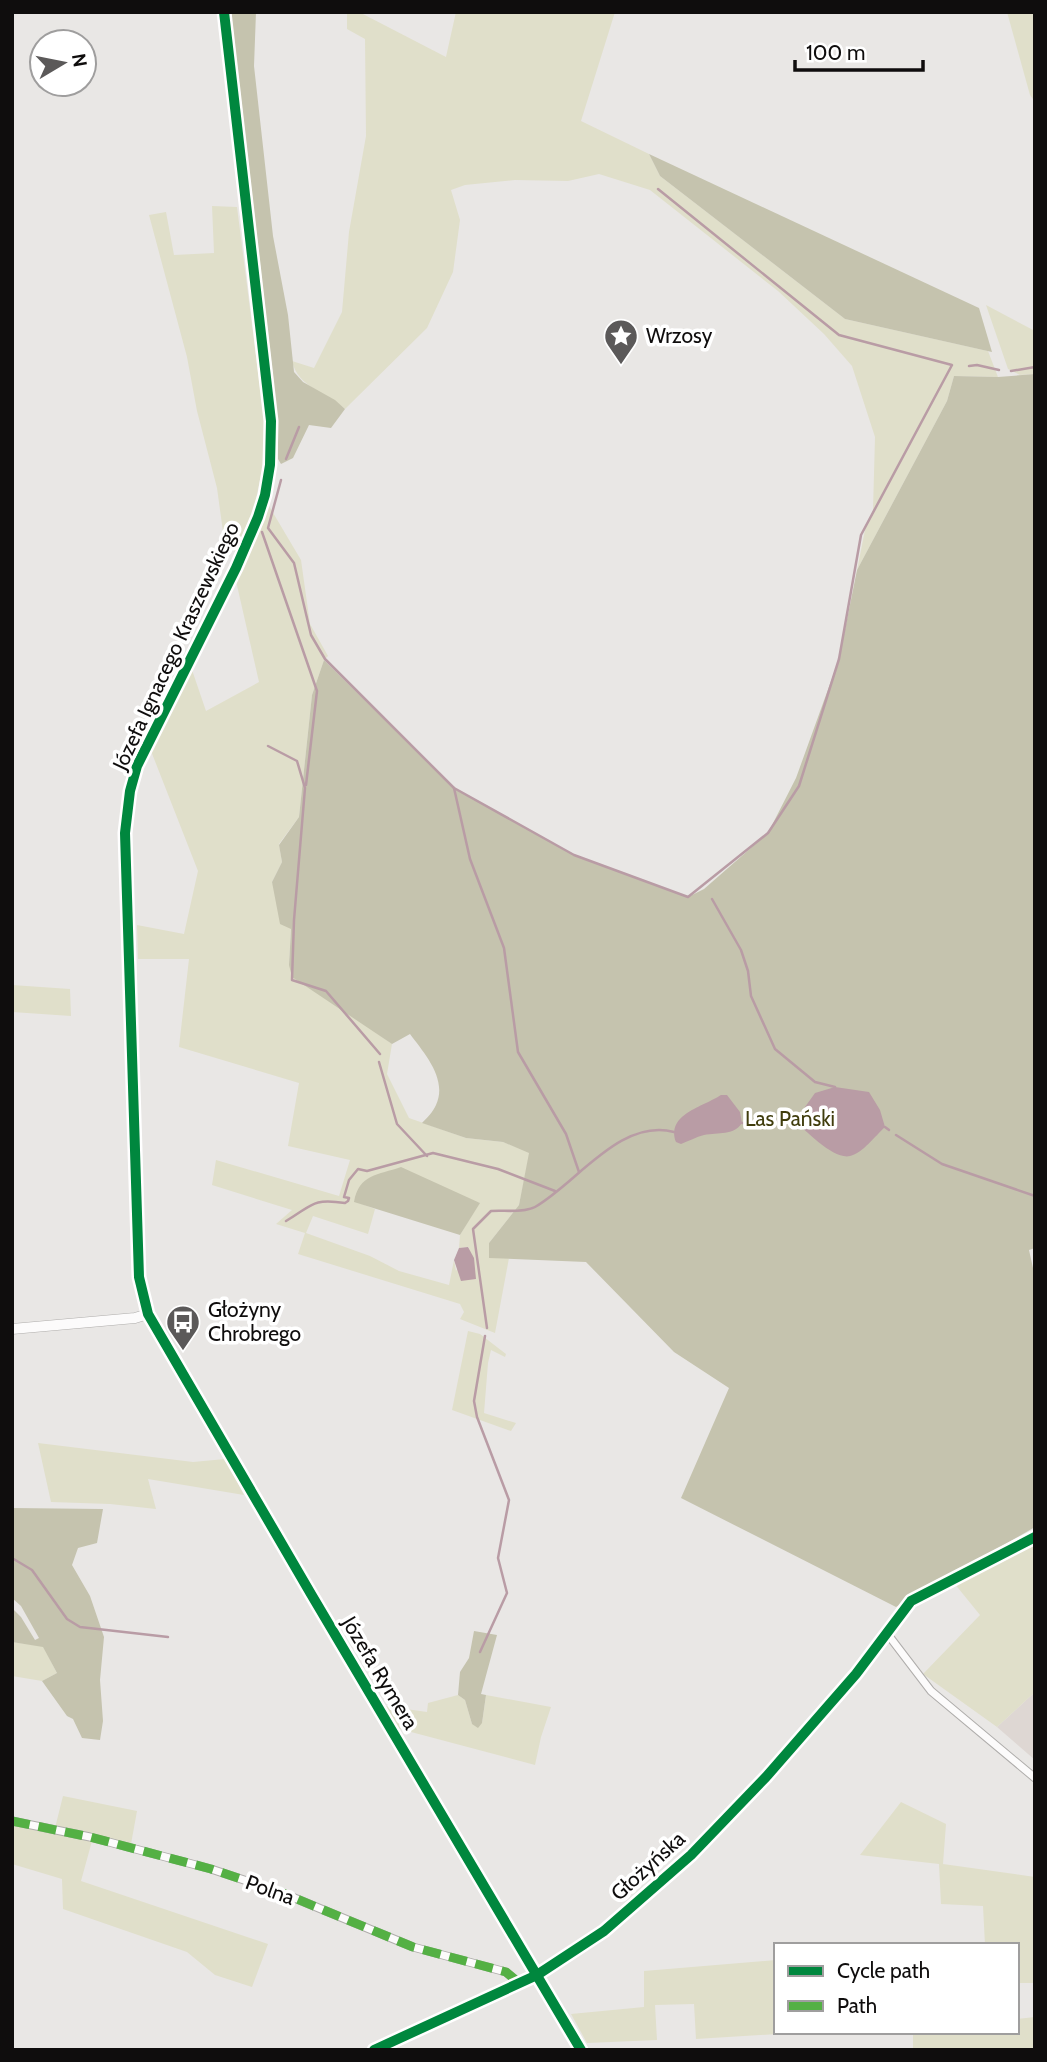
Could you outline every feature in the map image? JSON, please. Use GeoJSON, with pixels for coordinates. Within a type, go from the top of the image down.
{"type":"FeatureCollection","features":[{"type":"Feature","properties":{"kind":"street","name":"Józefa Ignacego Kraszewskiego"},"geometry":{"type":"LineString","coordinates":[[148,1314],[137,1260],[125,833],[127,810],[137,766],[236,568],[255,524],[265,495],[270,465],[271,421],[224,12]]}},
{"type":"Feature","properties":{"kind":"street"},"geometry":{"type":"LineString","coordinates":[[12,1329],[135,1318],[148,1314]]}},
{"type":"Feature","properties":{"kind":"street","name":"Józefa Rymera"},"geometry":{"type":"LineString","coordinates":[[148,1314],[581,2050]]}},
{"type":"Feature","properties":{"kind":"street","name":"Głożyńska"},"geometry":{"type":"LineString","coordinates":[[374,2050],[537,1975],[604,1931],[691,1855],[766,1777],[840,1694],[911,1601],[1035,1536]]}},
{"type":"Feature","properties":{"kind":"street"},"geometry":{"type":"LineString","coordinates":[[886,1632],[930,1691],[1035,1778]]}},
{"type":"Feature","properties":{"kind":"street","name":"Polna"},"geometry":{"type":"LineString","coordinates":[[12,1822],[90,1837],[211,1869],[280,1892],[413,1947],[506,1972],[518,1982]]}},
{"type":"Feature","properties":{"kind":"shaded area"},"geometry":{"type":"Polygon","coordinates":[[[835,1087],[869,1092],[880,1110],[885,1127],[864,1148],[850,1156],[836,1154],[828,1149],[795,1121],[815,1093],[835,1087]]]}},
{"type":"Feature","properties":{"kind":"shaded area"},"geometry":{"type":"Polygon","coordinates":[[[721,1095],[727,1095],[740,1112],[742,1123],[730,1132],[701,1136],[681,1144],[676,1142],[674,1132],[681,1118],[721,1095]]]}},
{"type":"Feature","properties":{"kind":"shaded area"},"geometry":{"type":"Polygon","coordinates":[[[468,1247],[474,1258],[476,1279],[461,1281],[454,1260],[459,1248],[468,1247]]]}},
{"type":"Feature","properties":{"kind":"shaded area"},"geometry":{"type":"Polygon","coordinates":[[[1035,1692],[1035,1760],[997,1727],[1035,1692]]]}},
{"type":"Feature","properties":{"kind":"green space"},"geometry":{"type":"Polygon","coordinates":[[[231,12],[256,12],[254,66],[273,236],[288,315],[294,372],[303,382],[335,400],[345,409],[331,428],[309,425],[293,458],[281,464],[278,459],[273,377],[231,12]]]}},
{"type":"Feature","properties":{"kind":"green space"},"geometry":{"type":"Polygon","coordinates":[[[347,12],[359,12],[446,57],[456,12],[615,12],[581,121],[649,154],[660,176],[845,319],[988,351],[998,377],[954,376],[947,401],[857,570],[865,530],[873,510],[875,437],[852,366],[824,334],[778,291],[650,190],[599,174],[568,181],[515,180],[465,185],[451,190],[460,220],[453,272],[427,328],[345,409],[300,378],[292,361],[314,368],[342,312],[349,232],[366,136],[365,39],[347,29],[347,12]]]}},
{"type":"Feature","properties":{"kind":"green space"},"geometry":{"type":"Polygon","coordinates":[[[1007,12],[1035,12],[1035,102],[1030,95],[1007,12]]]}},
{"type":"Feature","properties":{"kind":"green space"},"geometry":{"type":"Polygon","coordinates":[[[649,154],[979,308],[992,352],[845,319],[660,176],[649,154]]]}},
{"type":"Feature","properties":{"kind":"green space"},"geometry":{"type":"Polygon","coordinates":[[[212,206],[237,207],[264,419],[262,470],[253,514],[236,553],[224,539],[217,488],[197,411],[187,357],[149,215],[166,212],[174,255],[214,253],[212,206]]]}},
{"type":"Feature","properties":{"kind":"green space"},"geometry":{"type":"Polygon","coordinates":[[[986,305],[1035,331],[1035,374],[1020,375],[1008,369],[986,305]]]}},
{"type":"Feature","properties":{"kind":"green space","name":"Las Pański"},"geometry":{"type":"Polygon","coordinates":[[[1035,374],[1035,1248],[1029,1250],[1035,1277],[1035,1527],[896,1607],[681,1498],[729,1388],[674,1352],[586,1262],[489,1258],[489,1243],[519,1205],[529,1153],[503,1142],[466,1138],[422,1123],[433,1110],[439,1095],[437,1076],[428,1058],[410,1034],[392,1044],[292,977],[289,965],[291,929],[280,924],[272,882],[282,862],[279,845],[299,817],[312,695],[324,660],[454,788],[574,855],[688,897],[704,889],[768,833],[796,778],[839,659],[857,570],[947,401],[954,376],[1035,374]]]}},
{"type":"Feature","properties":{"kind":"green space"},"geometry":{"type":"Polygon","coordinates":[[[269,506],[301,560],[310,624],[328,656],[324,660],[312,695],[299,817],[279,844],[282,862],[272,882],[291,928],[289,965],[392,1044],[387,1074],[409,1118],[466,1138],[503,1142],[530,1152],[519,1205],[489,1243],[489,1258],[509,1258],[495,1333],[460,1319],[464,1312],[460,1304],[298,1254],[305,1233],[276,1224],[292,1210],[212,1185],[216,1160],[339,1196],[350,1160],[288,1146],[299,1083],[179,1047],[189,959],[138,959],[137,925],[184,934],[198,871],[151,751],[191,667],[206,711],[259,682],[236,581],[269,506]],[[354,1201],[375,1209],[368,1234],[313,1216],[306,1233],[370,1256],[399,1271],[449,1285],[454,1260],[456,1271],[469,1247],[459,1248],[460,1235],[479,1202],[354,1201]]]}},
{"type":"Feature","properties":{"kind":"green space"},"geometry":{"type":"Polygon","coordinates":[[[12,985],[70,989],[71,1016],[12,1012],[12,985]]]}},
{"type":"Feature","properties":{"kind":"green space"},"geometry":{"type":"Polygon","coordinates":[[[401,1167],[480,1203],[460,1235],[354,1202],[360,1186],[365,1181],[377,1174],[401,1167]]]}},
{"type":"Feature","properties":{"kind":"green space"},"geometry":{"type":"Polygon","coordinates":[[[468,1331],[480,1334],[506,1354],[505,1357],[491,1350],[484,1413],[516,1423],[511,1431],[452,1410],[468,1331]]]}},
{"type":"Feature","properties":{"kind":"green space"},"geometry":{"type":"Polygon","coordinates":[[[38,1443],[193,1462],[225,1459],[244,1495],[148,1479],[156,1509],[51,1502],[38,1443]]]}},
{"type":"Feature","properties":{"kind":"green space"},"geometry":{"type":"Polygon","coordinates":[[[12,1508],[103,1509],[97,1543],[78,1548],[72,1565],[90,1596],[104,1637],[100,1680],[103,1721],[100,1740],[82,1738],[73,1719],[67,1716],[42,1681],[57,1673],[43,1647],[12,1642],[12,1608],[35,1640],[39,1638],[21,1606],[12,1598],[12,1508]]]}},
{"type":"Feature","properties":{"kind":"green space"},"geometry":{"type":"Polygon","coordinates":[[[1035,1543],[1035,1692],[997,1727],[923,1674],[980,1615],[954,1583],[1035,1543]]]}},
{"type":"Feature","properties":{"kind":"green space"},"geometry":{"type":"Polygon","coordinates":[[[474,1631],[497,1635],[481,1694],[486,1695],[482,1723],[478,1728],[472,1724],[465,1700],[458,1695],[460,1672],[469,1658],[474,1631]]]}},
{"type":"Feature","properties":{"kind":"green space"},"geometry":{"type":"Polygon","coordinates":[[[12,1642],[43,1646],[57,1673],[42,1681],[12,1676],[12,1642]]]}},
{"type":"Feature","properties":{"kind":"green space"},"geometry":{"type":"Polygon","coordinates":[[[458,1695],[465,1700],[472,1724],[482,1723],[486,1695],[551,1707],[535,1765],[396,1728],[385,1706],[427,1712],[428,1703],[458,1695]]]}},
{"type":"Feature","properties":{"kind":"green space"},"geometry":{"type":"Polygon","coordinates":[[[63,1796],[137,1811],[131,1844],[55,1828],[63,1796]]]}},
{"type":"Feature","properties":{"kind":"green space"},"geometry":{"type":"Polygon","coordinates":[[[901,1802],[946,1824],[943,1864],[1035,1877],[1035,1983],[1019,1983],[1019,1943],[985,1943],[983,1906],[941,1904],[939,1864],[860,1855],[901,1802]]]}},
{"type":"Feature","properties":{"kind":"green space"},"geometry":{"type":"Polygon","coordinates":[[[13,1824],[92,1841],[81,1881],[268,1944],[252,1987],[215,1975],[187,1952],[63,1909],[62,1879],[12,1864],[13,1824]]]}},
{"type":"Feature","properties":{"kind":"green space"},"geometry":{"type":"Polygon","coordinates":[[[774,1960],[774,2034],[778,2034],[696,2039],[694,2004],[655,2005],[657,2040],[587,2043],[571,2014],[644,2007],[644,1971],[774,1960]]]}},
{"type":"Feature","properties":{"kind":"green space"},"geometry":{"type":"Polygon","coordinates":[[[1035,2017],[1035,2050],[913,2050],[913,2034],[1019,2034],[1019,2019],[1035,2017]]]}},
{"type":"Feature","properties":{"kind":"waterway"},"geometry":{"type":"LineString","coordinates":[[281,480],[268,528],[294,563],[311,635],[325,659],[454,788],[574,855],[688,897],[768,833],[799,786],[839,659],[861,535],[952,365],[839,335],[658,189]]}},
{"type":"Feature","properties":{"kind":"waterway"},"geometry":{"type":"LineString","coordinates":[[969,366],[999,370]]}},
{"type":"Feature","properties":{"kind":"waterway"},"geometry":{"type":"LineString","coordinates":[[1011,371],[1035,367]]}},
{"type":"Feature","properties":{"kind":"waterway"},"geometry":{"type":"LineString","coordinates":[[286,459],[299,427]]}},
{"type":"Feature","properties":{"kind":"waterway"},"geometry":{"type":"LineString","coordinates":[[262,532],[317,691],[306,785]]}},
{"type":"Feature","properties":{"kind":"waterway"},"geometry":{"type":"LineString","coordinates":[[268,746],[297,761],[305,788],[292,980],[326,991],[380,1054]]}},
{"type":"Feature","properties":{"kind":"waterway"},"geometry":{"type":"LineString","coordinates":[[454,788],[470,859],[504,948],[518,1052],[566,1134],[579,1172]]}},
{"type":"Feature","properties":{"kind":"waterway"},"geometry":{"type":"LineString","coordinates":[[712,899],[741,950],[748,971],[751,996],[775,1049],[815,1082],[835,1087]]}},
{"type":"Feature","properties":{"kind":"waterway"},"geometry":{"type":"LineString","coordinates":[[379,1062],[397,1124],[427,1156]]}},
{"type":"Feature","properties":{"kind":"waterway"},"geometry":{"type":"LineString","coordinates":[[742,1123],[795,1121]]}},
{"type":"Feature","properties":{"kind":"waterway"},"geometry":{"type":"LineString","coordinates":[[885,1127],[889,1130]]}},
{"type":"Feature","properties":{"kind":"waterway"},"geometry":{"type":"LineString","coordinates":[[487,1328],[473,1229],[491,1211],[520,1211],[535,1207],[600,1155],[635,1134],[654,1130],[674,1132]]}},
{"type":"Feature","properties":{"kind":"waterway"},"geometry":{"type":"LineString","coordinates":[[896,1135],[942,1164],[1035,1196]]}},
{"type":"Feature","properties":{"kind":"waterway"},"geometry":{"type":"LineString","coordinates":[[286,1221],[319,1202],[348,1201],[349,1198],[344,1197],[349,1180],[358,1169],[367,1171],[433,1153],[498,1169],[555,1191]]}},
{"type":"Feature","properties":{"kind":"waterway"},"geometry":{"type":"LineString","coordinates":[[480,1652],[507,1593],[498,1558],[509,1500],[477,1417],[474,1401],[485,1336]]}},
{"type":"Feature","properties":{"kind":"waterway"},"geometry":{"type":"LineString","coordinates":[[12,1558],[32,1570],[67,1619],[80,1627],[168,1637]]}},
{"type":"Feature","properties":{"kind":"marked path"},"geometry":{"type":"LineString","coordinates":[[12,1821],[90,1837],[211,1869],[280,1892],[413,1947],[506,1972],[518,1982]]}},
{"type":"Feature","properties":{"kind":"cycle path"},"geometry":{"type":"LineString","coordinates":[[224,12],[271,421],[270,465],[258,517],[236,568],[137,766],[130,791],[125,833],[139,1277],[148,1314],[581,2050]]}},
{"type":"Feature","properties":{"kind":"cycle path"},"geometry":{"type":"LineString","coordinates":[[374,2050],[537,1975],[604,1931],[691,1855],[766,1777],[856,1674],[911,1601],[1035,1537]]}},
{"type":"Feature","properties":{"kind":"place","name":"Wrzosy"},"geometry":{"type":"Point","coordinates":[621,366]}},
{"type":"Feature","properties":{"kind":"place","name":"Głożyny Chrobrego"},"geometry":{"type":"Point","coordinates":[183,1352]}}]}
